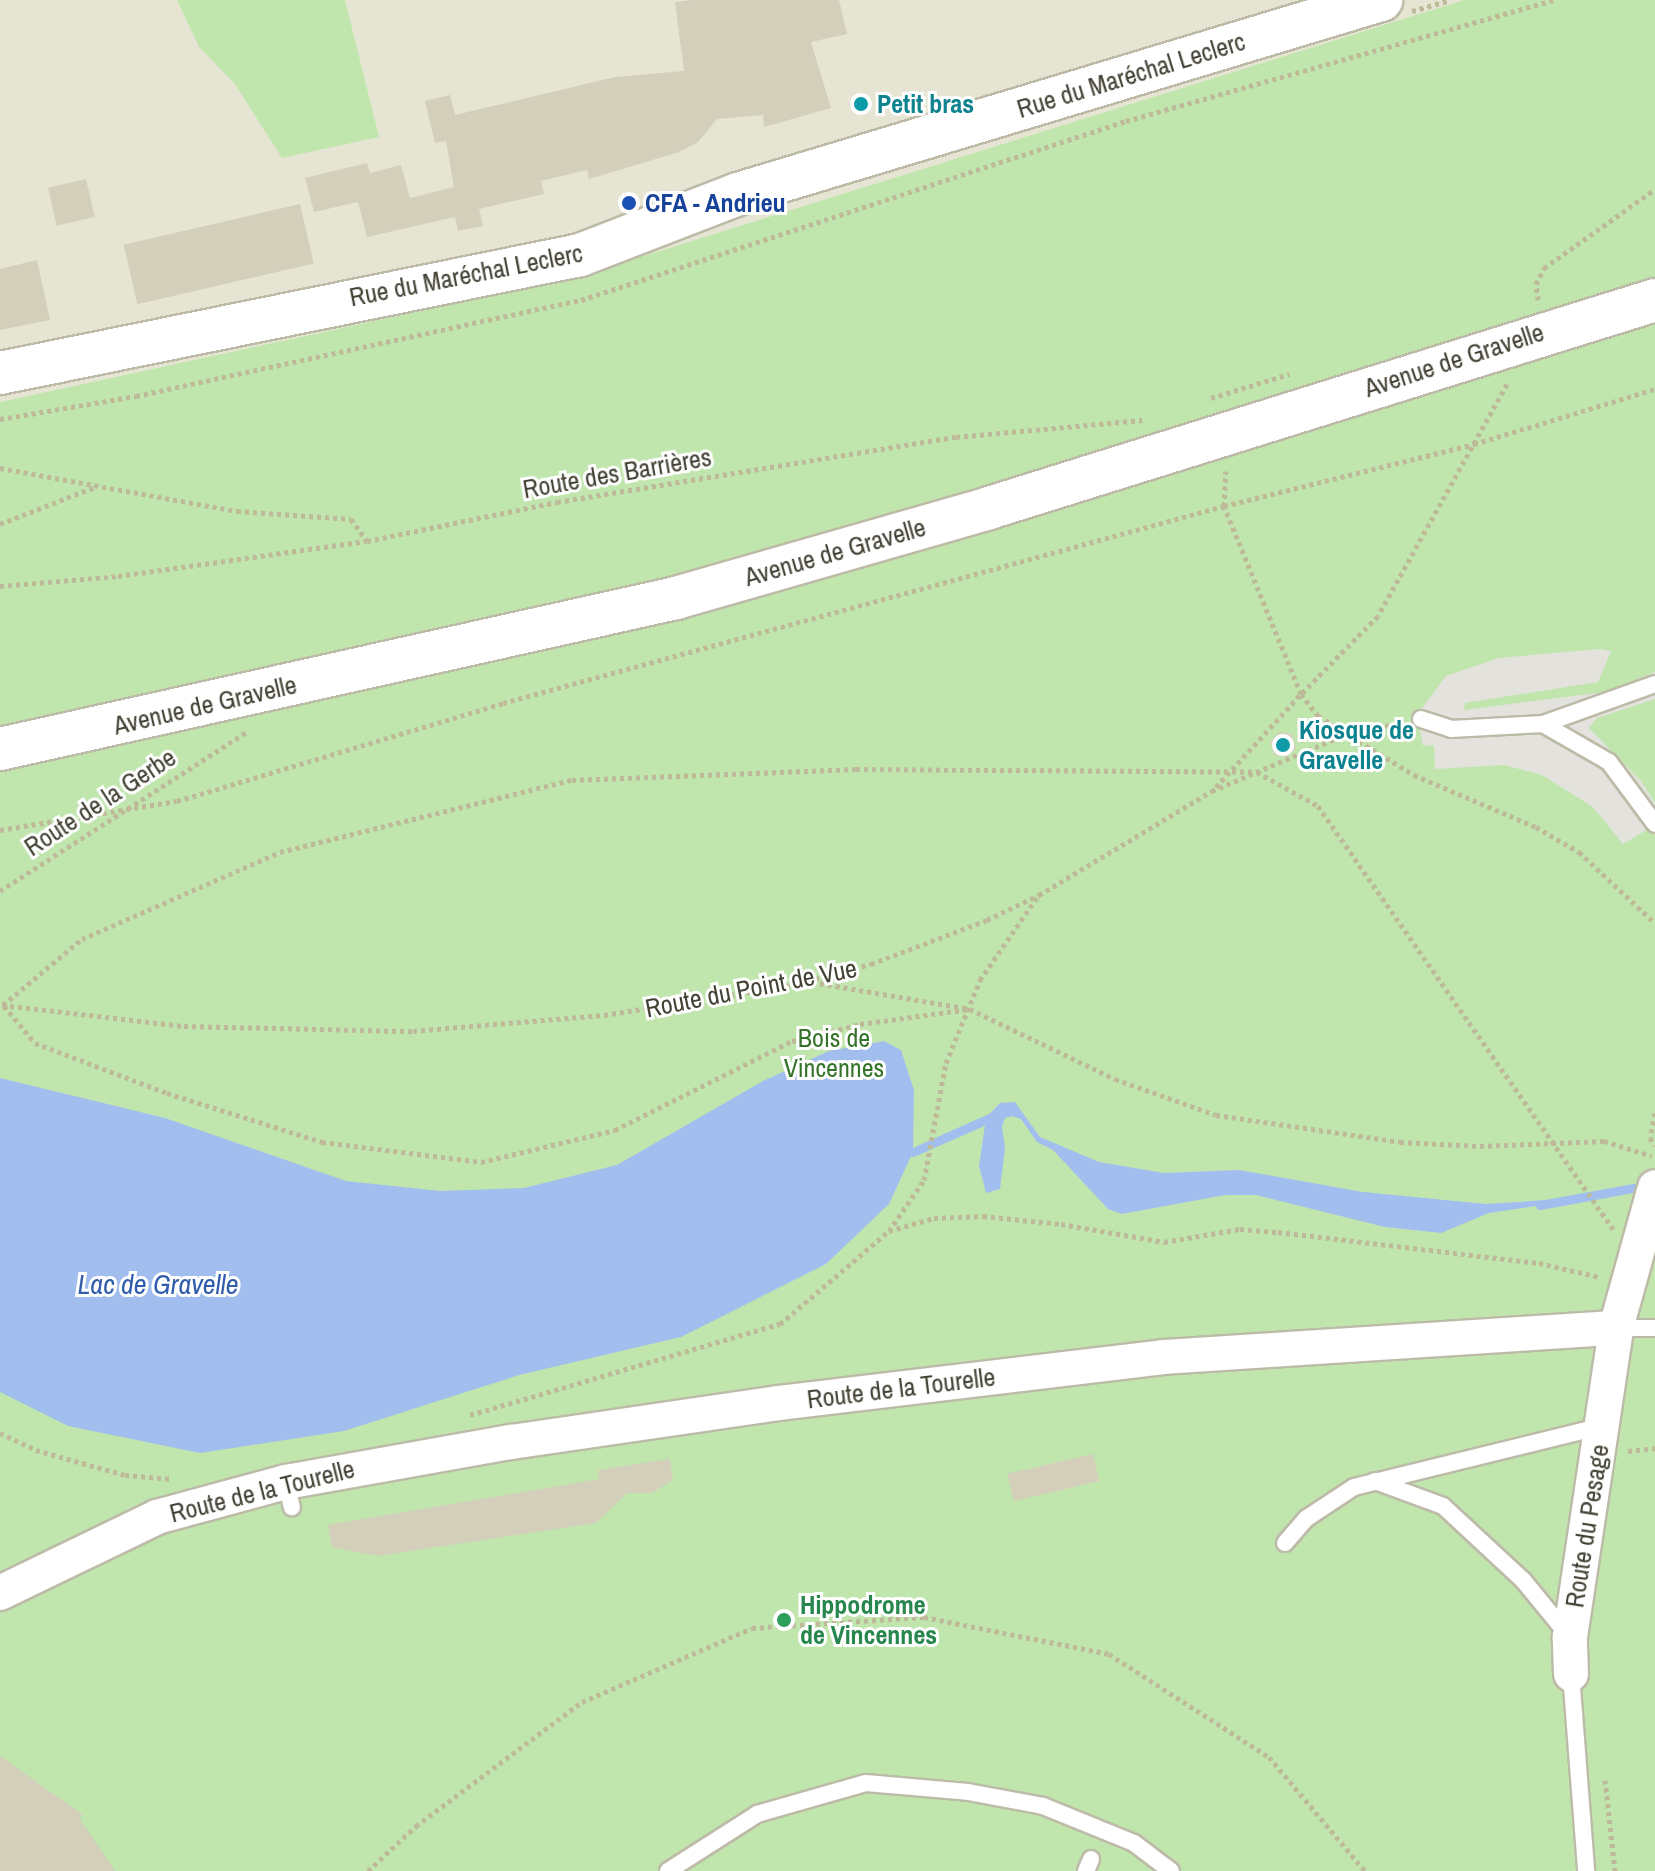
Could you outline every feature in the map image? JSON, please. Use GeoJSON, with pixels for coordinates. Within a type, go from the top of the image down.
{"type":"FeatureCollection","features":[{"type":"Feature","properties":{"kind":"street","name":"Rue du Maréchal Leclerc"},"geometry":{"type":"LineString","coordinates":[[0,373],[580,255],[738,194],[1381,0]]}},
{"type":"Feature","properties":{"kind":"street","name":"Avenue de Gravelle"},"geometry":{"type":"LineString","coordinates":[[0,749],[676,598],[989,508],[1655,300]]}},
{"type":"Feature","properties":{"kind":"street","name":"Route du Pesage"},"geometry":{"type":"LineString","coordinates":[[1571,1674],[1570,1637],[1616,1328],[1655,1187]]}},
{"type":"Feature","properties":{"kind":"street","name":"Route de la Tourelle"},"geometry":{"type":"LineString","coordinates":[[0,1593],[157,1517],[289,1494],[511,1442],[896,1388],[1163,1357],[1616,1328]]}},
{"type":"Feature","properties":{"kind":"lane"},"geometry":{"type":"LineString","coordinates":[[1421,719],[1451,729],[1543,724],[1655,684]]}},
{"type":"Feature","properties":{"kind":"lane"},"geometry":{"type":"LineString","coordinates":[[1543,724],[1609,762],[1655,824]]}},
{"type":"Feature","properties":{"kind":"lane","name":"Route de la Tourelle"},"geometry":{"type":"LineString","coordinates":[[1616,1328],[1655,1328]]}},
{"type":"Feature","properties":{"kind":"lane"},"geometry":{"type":"LineString","coordinates":[[1285,1543],[1336,1496],[1374,1480],[1602,1426]]}},
{"type":"Feature","properties":{"kind":"lane"},"geometry":{"type":"LineString","coordinates":[[1374,1480],[1443,1506],[1523,1580],[1570,1637]]}},
{"type":"Feature","properties":{"kind":"lane","name":"Route du Pesage"},"geometry":{"type":"LineString","coordinates":[[1571,1674],[1586,1871]]}},
{"type":"Feature","properties":{"kind":"lane"},"geometry":{"type":"LineString","coordinates":[[668,1871],[757,1814],[866,1783],[968,1792],[1043,1806],[1134,1843],[1171,1871]]}},
{"type":"Feature","properties":{"kind":"path"},"geometry":{"type":"LineString","coordinates":[[0,419],[136,396],[581,300],[1126,121],[1554,0]]}},
{"type":"Feature","properties":{"kind":"path"},"geometry":{"type":"LineString","coordinates":[[1539,310],[1536,284],[1544,268],[1655,189]]}},
{"type":"Feature","properties":{"kind":"path"},"geometry":{"type":"LineString","coordinates":[[1212,791],[1378,616],[1510,379]]}},
{"type":"Feature","properties":{"kind":"path"},"geometry":{"type":"LineString","coordinates":[[0,830],[177,801],[503,703],[1224,506],[1474,444],[1655,389]]}},
{"type":"Feature","properties":{"kind":"path","name":"Route des Barrières"},"geometry":{"type":"LineString","coordinates":[[0,586],[118,576],[367,541],[557,502],[956,437],[1157,418]]}},
{"type":"Feature","properties":{"kind":"path"},"geometry":{"type":"LineString","coordinates":[[1230,459],[1223,479],[1224,506],[1301,694],[1318,716],[1414,775],[1536,827],[1568,846],[1627,892],[1655,923]]}},
{"type":"Feature","properties":{"kind":"path"},"geometry":{"type":"LineString","coordinates":[[0,468],[237,511],[351,519],[367,541]]}},
{"type":"Feature","properties":{"kind":"path"},"geometry":{"type":"LineString","coordinates":[[0,524],[96,487]]}},
{"type":"Feature","properties":{"kind":"path","name":"Route du Point de Vue"},"geometry":{"type":"LineString","coordinates":[[1,1005],[184,1026],[413,1031],[604,1015],[807,981],[936,941],[1039,895],[1212,791],[1346,734],[1421,719]]}},
{"type":"Feature","properties":{"kind":"path","name":"Route de la Gerbe"},"geometry":{"type":"LineString","coordinates":[[0,891],[117,812],[253,727]]}},
{"type":"Feature","properties":{"kind":"path"},"geometry":{"type":"LineString","coordinates":[[970,1009],[860,1024],[792,1041],[615,1130],[481,1162],[322,1142],[167,1093],[35,1043],[1,1005],[82,939],[280,852],[572,780],[856,769],[1257,772],[1318,806],[1550,1139],[1634,1268]]}},
{"type":"Feature","properties":{"kind":"path"},"geometry":{"type":"LineString","coordinates":[[465,1416],[780,1324],[889,1231],[924,1180],[946,1063],[980,980],[1039,895]]}},
{"type":"Feature","properties":{"kind":"path"},"geometry":{"type":"LineString","coordinates":[[807,981],[970,1009],[1115,1079],[1216,1115],[1400,1142],[1480,1146],[1550,1139],[1604,1141],[1655,1157]]}},
{"type":"Feature","properties":{"kind":"path"},"geometry":{"type":"LineString","coordinates":[[1655,1113],[1650,1138],[1655,1146]]}},
{"type":"Feature","properties":{"kind":"path"},"geometry":{"type":"LineString","coordinates":[[889,1231],[934,1218],[983,1216],[1164,1242],[1240,1229],[1539,1263],[1634,1268]]}},
{"type":"Feature","properties":{"kind":"path"},"geometry":{"type":"LineString","coordinates":[[0,1433],[36,1450],[125,1475],[188,1480]]}},
{"type":"Feature","properties":{"kind":"path"},"geometry":{"type":"LineString","coordinates":[[1627,1466],[1630,1451]]}},
{"type":"Feature","properties":{"kind":"path"},"geometry":{"type":"LineString","coordinates":[[368,1871],[416,1826],[582,1702],[752,1628],[924,1617],[1109,1654],[1269,1757],[1365,1871]]}},
{"type":"Feature","properties":{"kind":"path"},"geometry":{"type":"LineString","coordinates":[[1604,1769],[1615,1871]]}},
{"type":"Feature","properties":{"kind":"shaded area"},"geometry":{"type":"Polygon","coordinates":[[[0,0],[1464,0],[573,278],[0,402],[0,0]]]}},
{"type":"Feature","properties":{"kind":"shaded area"},"geometry":{"type":"Polygon","coordinates":[[[1600,649],[1611,651],[1598,682],[1465,703],[1464,710],[1605,692],[1655,672],[1655,699],[1597,718],[1589,728],[1641,781],[1655,803],[1655,825],[1623,844],[1593,807],[1542,775],[1504,765],[1435,769],[1434,745],[1423,746],[1417,715],[1446,676],[1499,658],[1600,649]]]}},
{"type":"Feature","properties":{"kind":"green space"},"geometry":{"type":"Polygon","coordinates":[[[177,0],[345,0],[379,137],[282,158],[235,84],[199,47],[177,0]]]}},
{"type":"Feature","properties":{"kind":"green space","name":"Bois de Vincennes"},"geometry":{"type":"Polygon","coordinates":[[[1464,0],[1655,0],[1655,1871],[0,1871],[0,402],[573,278],[1464,0]]]}},
{"type":"Feature","properties":{"kind":"water","name":"Lac de Gravelle"},"geometry":{"type":"Polygon","coordinates":[[[884,1041],[901,1050],[914,1090],[913,1152],[889,1204],[826,1264],[681,1337],[519,1375],[344,1431],[200,1453],[68,1426],[0,1392],[0,1078],[165,1118],[346,1181],[440,1191],[524,1188],[617,1165],[763,1081],[829,1051],[884,1041]]]}},
{"type":"Feature","properties":{"kind":"water"},"geometry":{"type":"Polygon","coordinates":[[[1015,1102],[1040,1137],[1099,1162],[1164,1173],[1239,1170],[1363,1192],[1486,1204],[1548,1200],[1549,1204],[1489,1213],[1441,1233],[1385,1227],[1256,1195],[1225,1195],[1122,1214],[1108,1209],[1053,1150],[1037,1142],[1021,1119],[1013,1116],[1005,1118],[1002,1127],[1005,1148],[1000,1189],[986,1193],[979,1166],[986,1118],[1000,1103],[1015,1102]]]}},
{"type":"Feature","properties":{"kind":"building"},"geometry":{"type":"Polygon","coordinates":[[[839,0],[847,34],[811,42],[831,108],[764,127],[763,115],[717,119],[698,142],[679,152],[589,179],[587,170],[541,181],[544,194],[479,209],[483,226],[458,231],[455,217],[367,237],[358,202],[314,212],[305,178],[367,163],[370,173],[401,165],[410,198],[454,187],[446,141],[435,143],[425,101],[450,95],[455,115],[615,77],[684,71],[675,2],[839,0]]]}},
{"type":"Feature","properties":{"kind":"building"},"geometry":{"type":"Polygon","coordinates":[[[86,179],[95,217],[57,226],[48,188],[86,179]]]}},
{"type":"Feature","properties":{"kind":"building"},"geometry":{"type":"Polygon","coordinates":[[[300,204],[314,263],[137,304],[124,245],[300,204]]]}},
{"type":"Feature","properties":{"kind":"building"},"geometry":{"type":"Polygon","coordinates":[[[37,260],[50,320],[0,330],[0,269],[37,260]]]}},
{"type":"Feature","properties":{"kind":"building","name":"Kiosque de Gravelle"},"geometry":{"type":"Polygon","coordinates":[[[1279,732],[1292,734],[1296,748],[1287,757],[1274,755],[1270,742],[1279,732]]]}},
{"type":"Feature","properties":{"kind":"building"},"geometry":{"type":"Polygon","coordinates":[[[1093,1454],[1099,1481],[1014,1501],[1007,1474],[1093,1454]]]}},
{"type":"Feature","properties":{"kind":"building"},"geometry":{"type":"Polygon","coordinates":[[[670,1459],[673,1480],[652,1493],[627,1493],[596,1523],[377,1556],[332,1547],[328,1525],[599,1479],[598,1470],[670,1459]]]}},
{"type":"Feature","properties":{"kind":"building"},"geometry":{"type":"Polygon","coordinates":[[[0,1756],[83,1815],[79,1818],[115,1871],[0,1871],[0,1756]]]}},
{"type":"Feature","properties":{"kind":"waterway"},"geometry":{"type":"LineString","coordinates":[[913,1152],[994,1116]]}},
{"type":"Feature","properties":{"kind":"waterway"},"geometry":{"type":"LineString","coordinates":[[1540,1205],[1633,1188]]}},
{"type":"Feature","properties":{"kind":"place","name":"Petit bras"},"geometry":{"type":"Point","coordinates":[861,104]}},
{"type":"Feature","properties":{"kind":"place","name":"CFA - Andrieu"},"geometry":{"type":"Point","coordinates":[629,203]}},
{"type":"Feature","properties":{"kind":"place","name":"Kiosque de Gravelle"},"geometry":{"type":"Point","coordinates":[1283,745]}},
{"type":"Feature","properties":{"kind":"place","name":"Hippodrome de Vincennes"},"geometry":{"type":"Point","coordinates":[784,1620]}}]}
